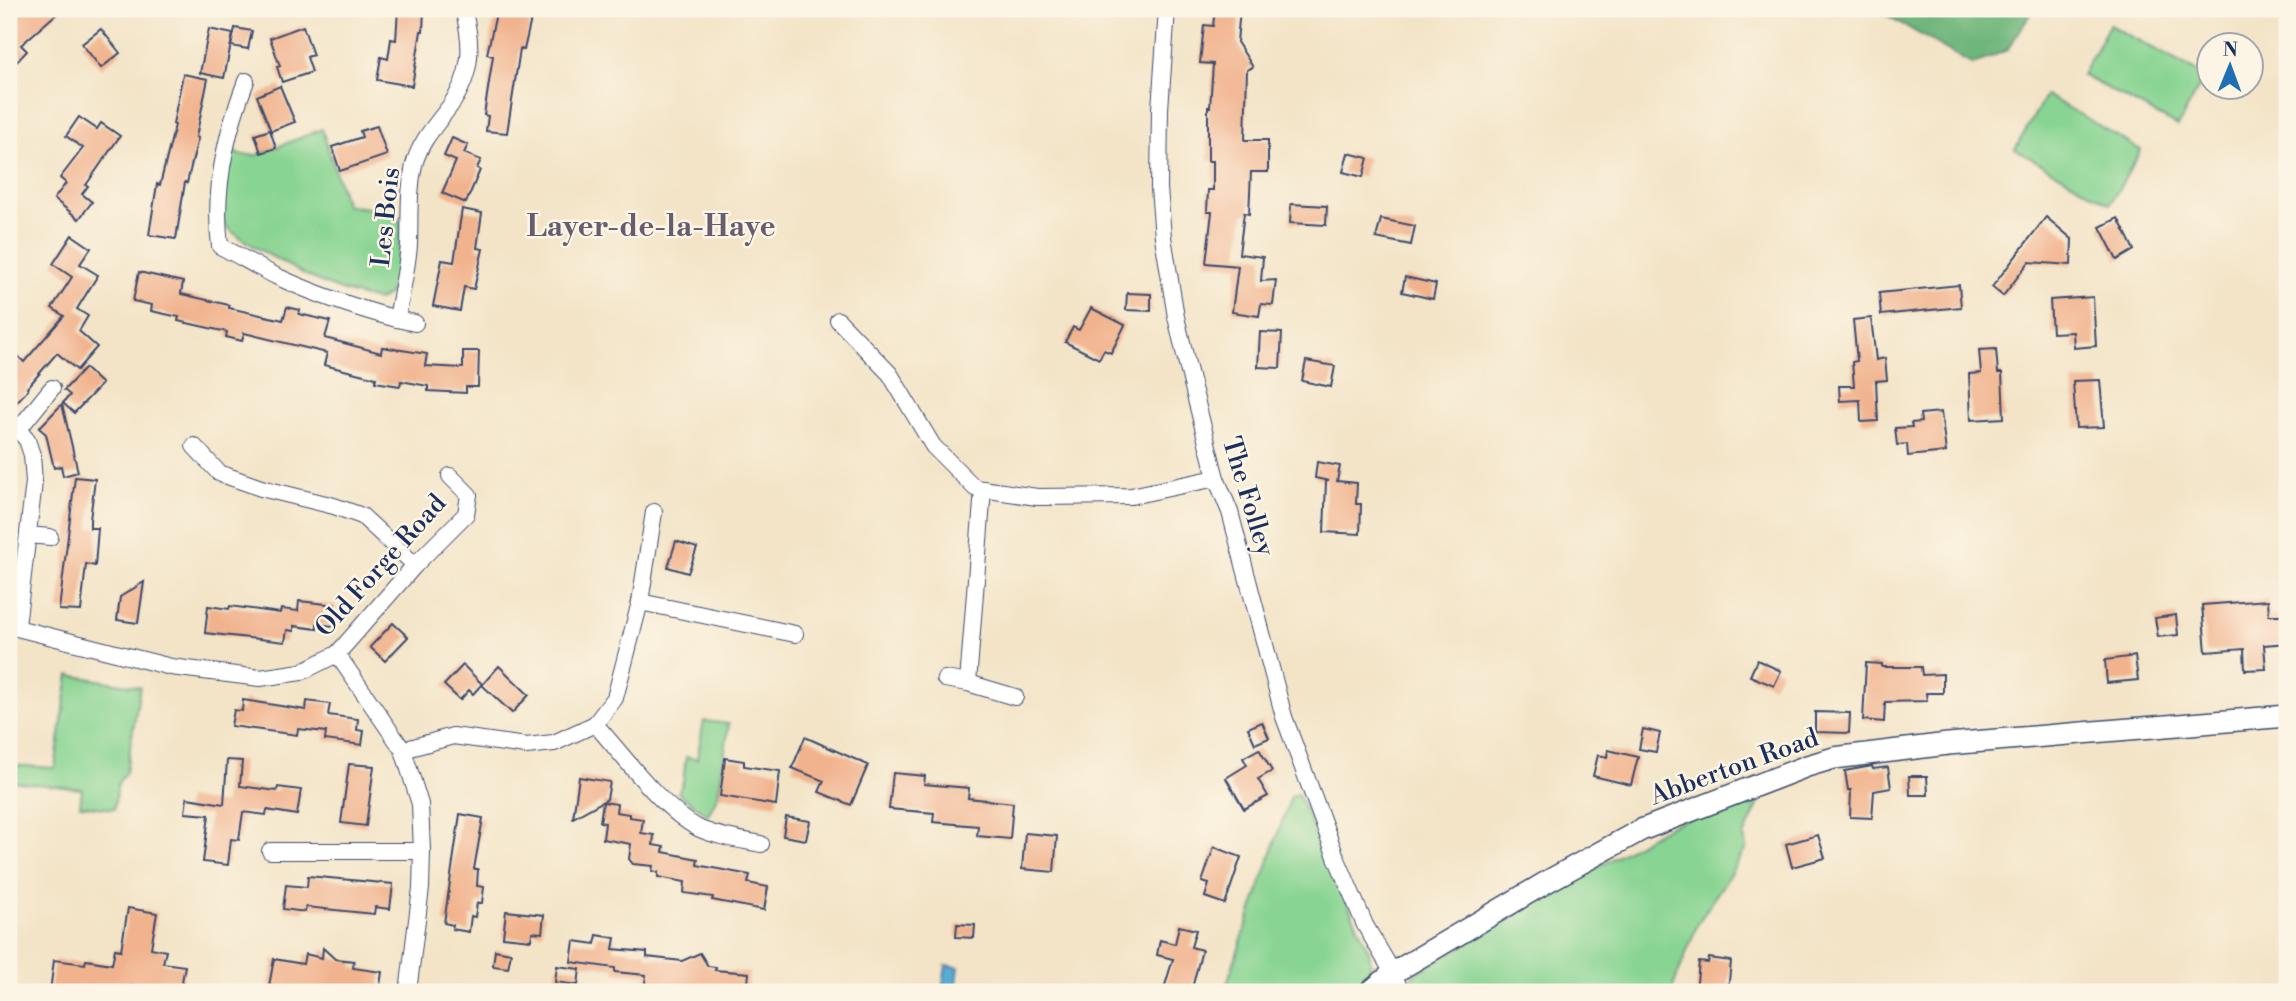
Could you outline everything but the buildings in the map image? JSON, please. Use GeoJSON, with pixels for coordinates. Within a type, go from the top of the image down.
{"type":"FeatureCollection","features":[{"type":"Feature","properties":{"kind":"street","name":"Les Bois"},"geometry":{"type":"LineString","coordinates":[[397,319],[409,247],[409,186],[418,151],[462,85],[471,52],[463,9]]}},
{"type":"Feature","properties":{"kind":"street","name":"The Folley"},"geometry":{"type":"LineString","coordinates":[[1167,9],[1160,109],[1159,188],[1163,237],[1179,330],[1216,478],[1230,512],[1284,717],[1336,857],[1365,925],[1397,983]]}},
{"type":"Feature","properties":{"kind":"street"},"geometry":{"type":"LineString","coordinates":[[246,81],[231,120],[218,195],[218,253],[347,306],[415,323]]}},
{"type":"Feature","properties":{"kind":"street"},"geometry":{"type":"LineString","coordinates":[[838,320],[890,374],[933,446],[975,488],[1037,497],[1130,496],[1216,478]]}},
{"type":"Feature","properties":{"kind":"street"},"geometry":{"type":"LineString","coordinates":[[13,626],[34,482],[32,455],[27,440],[13,428],[52,388]]}},
{"type":"Feature","properties":{"kind":"street"},"geometry":{"type":"LineString","coordinates":[[194,446],[219,473],[261,488],[334,506],[362,516],[415,565]]}},
{"type":"Feature","properties":{"kind":"street","name":"Old Forge Road"},"geometry":{"type":"LineString","coordinates":[[13,626],[171,667],[260,678],[301,672],[338,654],[415,565],[466,514],[469,495],[450,476]]}},
{"type":"Feature","properties":{"kind":"street"},"geometry":{"type":"LineString","coordinates":[[968,683],[983,489]]}},
{"type":"Feature","properties":{"kind":"street"},"geometry":{"type":"LineString","coordinates":[[403,750],[453,736],[526,746],[554,743],[595,724],[615,698],[640,602],[654,512]]}},
{"type":"Feature","properties":{"kind":"street"},"geometry":{"type":"LineString","coordinates":[[28,535],[50,537]]}},
{"type":"Feature","properties":{"kind":"street"},"geometry":{"type":"LineString","coordinates":[[640,602],[795,634]]}},
{"type":"Feature","properties":{"kind":"street"},"geometry":{"type":"LineString","coordinates":[[338,654],[403,750],[420,804],[421,888],[408,992]]}},
{"type":"Feature","properties":{"kind":"street"},"geometry":{"type":"LineString","coordinates":[[945,679],[1015,697]]}},
{"type":"Feature","properties":{"kind":"street","name":"Abberton Road"},"geometry":{"type":"LineString","coordinates":[[1370,992],[1397,983],[1550,880],[1641,830],[1807,766],[1834,758],[1948,744],[2287,716]]}},
{"type":"Feature","properties":{"kind":"street"},"geometry":{"type":"LineString","coordinates":[[595,724],[663,800],[683,817],[699,828],[761,844]]}},
{"type":"Feature","properties":{"kind":"street"},"geometry":{"type":"LineString","coordinates":[[270,851],[422,851]]}},
{"type":"Feature","properties":{"kind":"green space"},"geometry":{"type":"Polygon","coordinates":[[[1876,9],[2034,9],[2007,50],[1973,65],[1876,9]]]}},
{"type":"Feature","properties":{"kind":"green space"},"geometry":{"type":"Polygon","coordinates":[[[2109,25],[2194,70],[2194,96],[2178,126],[2082,75],[2109,25]]]}},
{"type":"Feature","properties":{"kind":"green space"},"geometry":{"type":"Polygon","coordinates":[[[2046,95],[2141,150],[2110,204],[2015,149],[2046,95]]]}},
{"type":"Feature","properties":{"kind":"green space"},"geometry":{"type":"Polygon","coordinates":[[[322,129],[346,205],[394,212],[395,219],[401,220],[397,283],[387,296],[378,300],[312,278],[252,245],[224,223],[222,195],[231,147],[238,155],[257,155],[322,129]]]}},
{"type":"Feature","properties":{"kind":"green space"},"geometry":{"type":"Polygon","coordinates":[[[69,675],[140,687],[126,772],[118,783],[114,809],[80,805],[82,789],[9,781],[9,765],[55,768],[69,675]]]}},
{"type":"Feature","properties":{"kind":"green space"},"geometry":{"type":"Polygon","coordinates":[[[704,721],[729,724],[718,795],[708,815],[678,793],[683,782],[686,757],[697,759],[704,721]]]}},
{"type":"Feature","properties":{"kind":"green space"},"geometry":{"type":"Polygon","coordinates":[[[1766,787],[1744,836],[1746,849],[1698,923],[1671,992],[1408,992],[1413,975],[1667,827],[1766,787]]]}},
{"type":"Feature","properties":{"kind":"green space"},"geometry":{"type":"Polygon","coordinates":[[[1298,794],[1369,951],[1369,974],[1353,992],[1224,992],[1291,796],[1298,794]]]}},
{"type":"Feature","properties":{"kind":"water"},"geometry":{"type":"Polygon","coordinates":[[[946,965],[959,967],[956,992],[942,992],[946,965]]]}},
{"type":"Feature","properties":{"kind":"district","name":"Layer-de-la-Haye"},"geometry":{"type":"Point","coordinates":[651,226]}}]}
